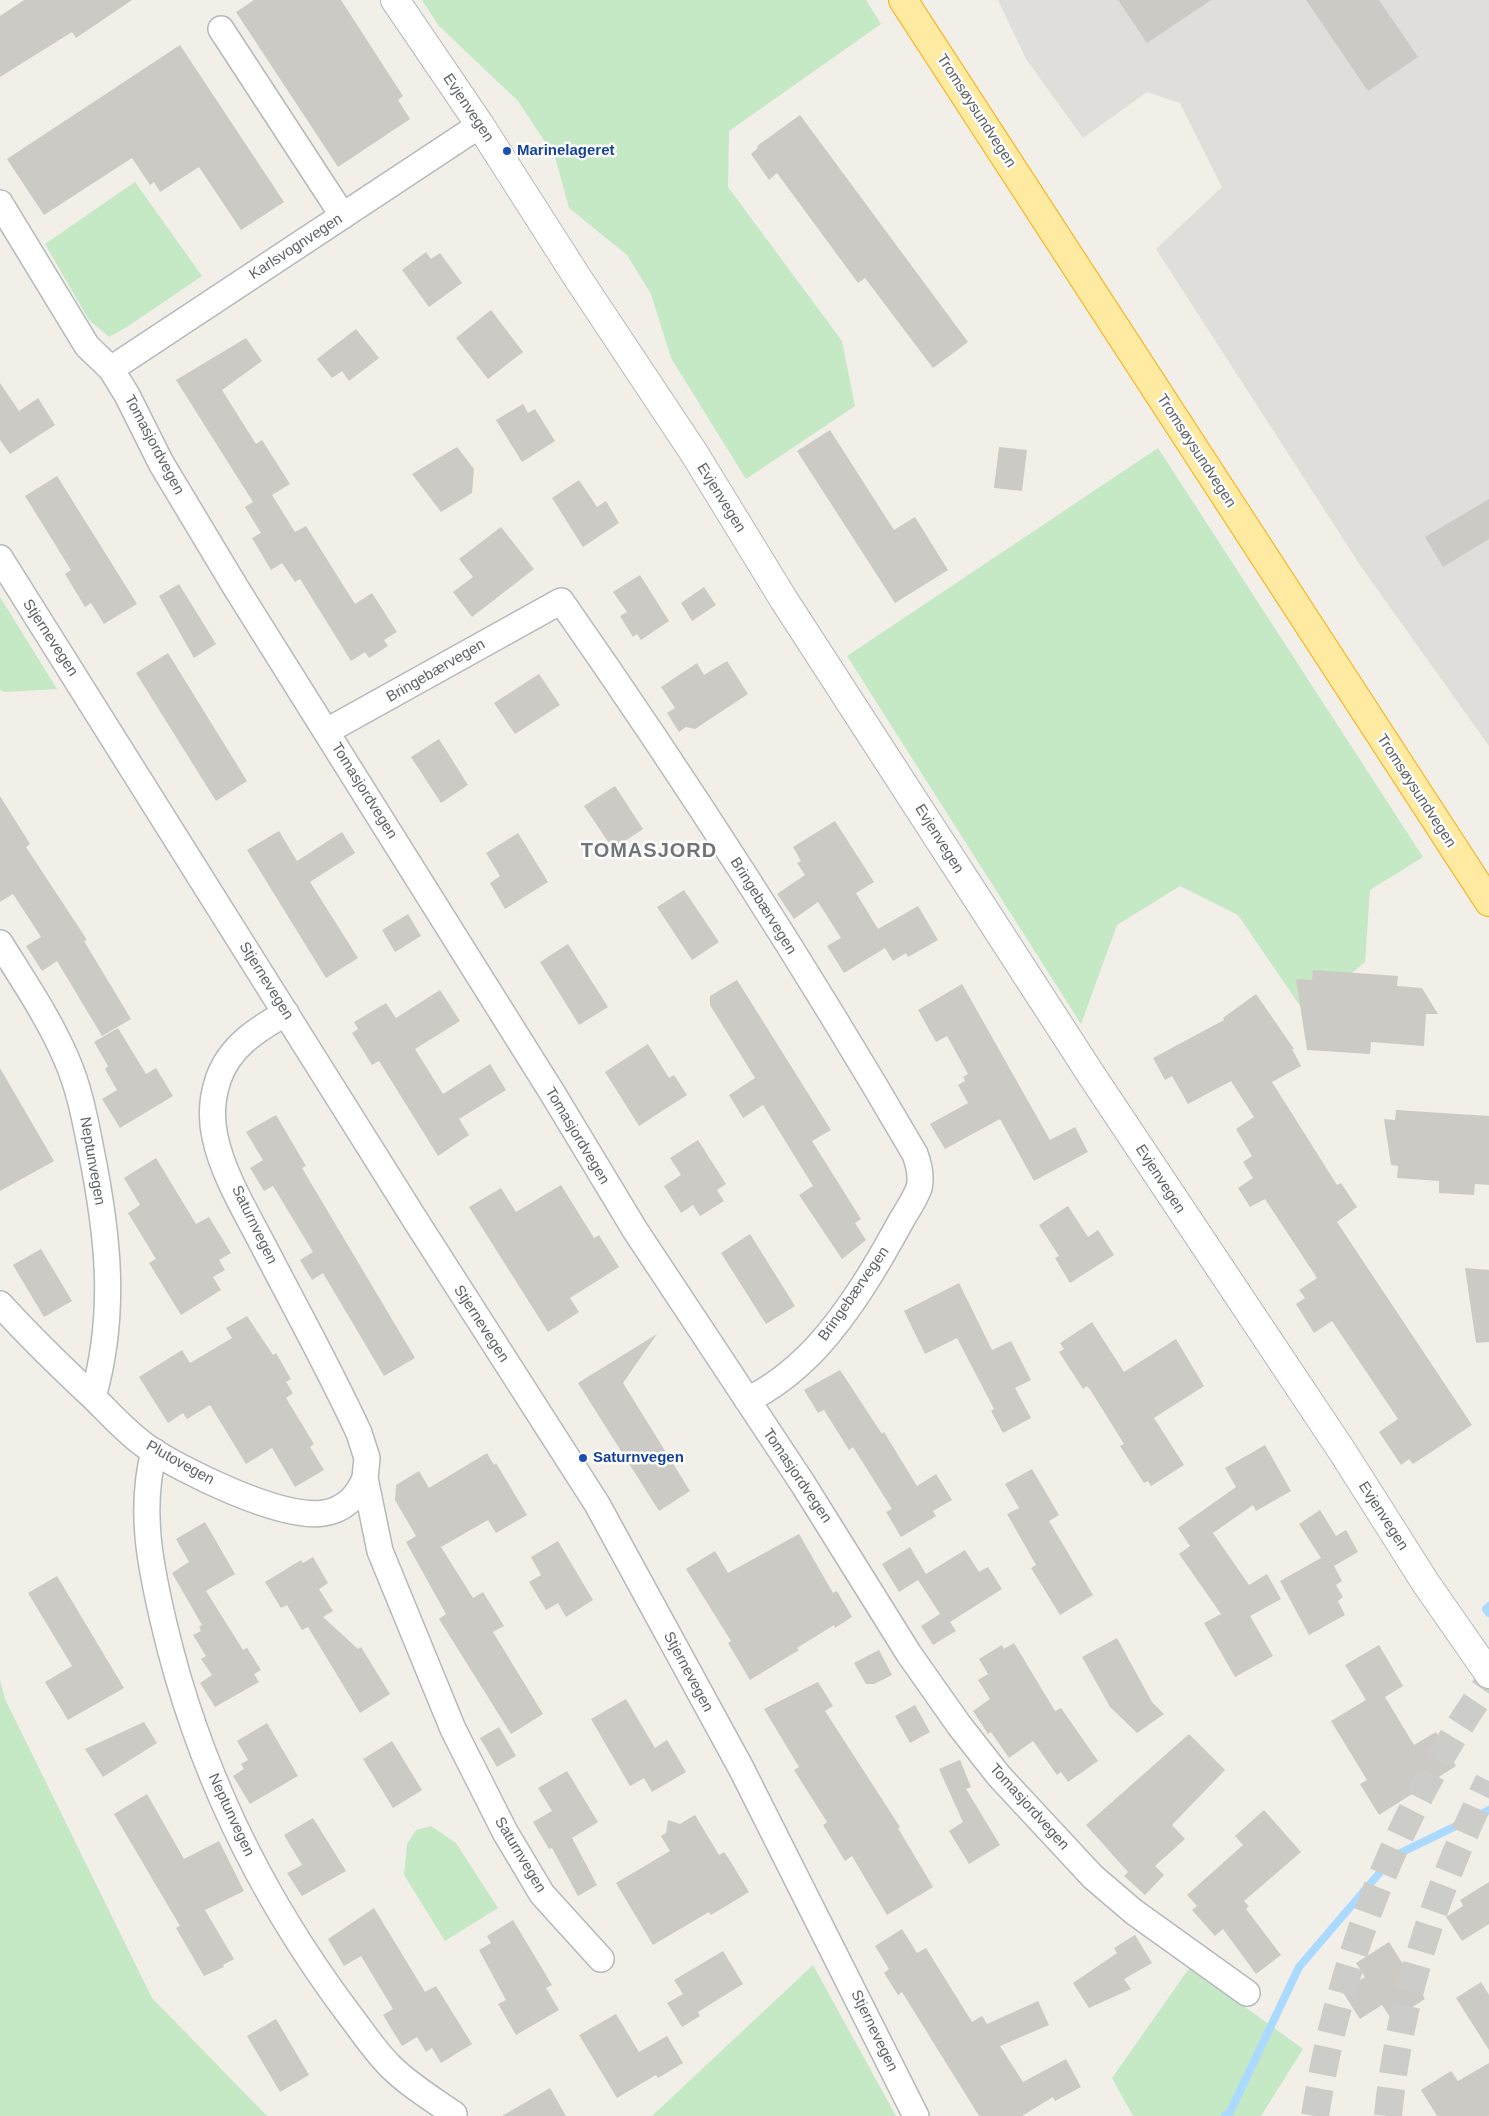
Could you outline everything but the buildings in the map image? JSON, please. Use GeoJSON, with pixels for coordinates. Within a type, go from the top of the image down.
{"type":"FeatureCollection","features":[{"type":"Feature","properties":{"kind":"highway","name":"Tromsøysundvegen"},"geometry":{"type":"LineString","coordinates":[[903,0],[1489,902]]}},
{"type":"Feature","properties":{"kind":"street","name":"Evjenvegen"},"geometry":{"type":"LineString","coordinates":[[395,0],[480,125],[577,277],[694,453],[784,600],[1087,1068],[1344,1454],[1425,1582],[1489,1674]]}},
{"type":"Feature","properties":{"kind":"street"},"geometry":{"type":"LineString","coordinates":[[221,29],[343,216]]}},
{"type":"Feature","properties":{"kind":"street","name":"Karlsvognvegen"},"geometry":{"type":"LineString","coordinates":[[111,369],[480,125]]}},
{"type":"Feature","properties":{"kind":"street","name":"Tomasjordvegen"},"geometry":{"type":"LineString","coordinates":[[0,203],[87,346],[111,369],[127,395],[161,463],[630,1222],[856,1566],[910,1654],[959,1725],[1030,1812],[1108,1892],[1247,1993]]}},
{"type":"Feature","properties":{"kind":"street","name":"Stjernevegen"},"geometry":{"type":"LineString","coordinates":[[0,558],[414,1218],[597,1504],[741,1768],[916,2116]]}},
{"type":"Feature","properties":{"kind":"street","name":"Bringebærvegen"},"geometry":{"type":"LineString","coordinates":[[328,731],[561,601],[691,792],[830,1012],[915,1154],[920,1174],[919,1187],[890,1242],[833,1327],[815,1349],[770,1389],[747,1400]]}},
{"type":"Feature","properties":{"kind":"street","name":"Neptunvegen"},"geometry":{"type":"LineString","coordinates":[[0,943],[62,1048],[75,1081],[86,1125],[97,1179],[109,1285],[106,1344],[93,1397]]}},
{"type":"Feature","properties":{"kind":"street","name":"Saturnvegen"},"geometry":{"type":"LineString","coordinates":[[286,1013],[251,1034],[224,1064],[217,1082],[213,1103],[214,1135],[220,1155],[248,1215],[359,1433],[367,1458],[365,1478],[380,1551],[470,1766],[505,1832],[542,1894],[601,1958]]}},
{"type":"Feature","properties":{"kind":"street","name":"Plutovegen"},"geometry":{"type":"LineString","coordinates":[[0,1304],[129,1432],[154,1451],[240,1494],[273,1506],[307,1513],[326,1513],[344,1505],[359,1490],[365,1478]]}},
{"type":"Feature","properties":{"kind":"street","name":"Neptunvegen"},"geometry":{"type":"LineString","coordinates":[[154,1451],[147,1482],[145,1515],[155,1584],[170,1651],[202,1751],[213,1779],[260,1876],[294,1937],[322,1978],[391,2066],[418,2090],[454,2114]]}},
{"type":"Feature","properties":{"kind":"shaded area"},"geometry":{"type":"Polygon","coordinates":[[[998,0],[1489,0],[1489,746],[1362,568],[1156,249],[1222,187],[1180,103],[1147,92],[1083,138],[1026,59],[998,0]]]}},
{"type":"Feature","properties":{"kind":"green space"},"geometry":{"type":"Polygon","coordinates":[[[422,0],[866,0],[881,24],[729,131],[728,187],[842,341],[855,406],[746,479],[671,358],[651,294],[627,255],[569,208],[555,157],[518,101],[439,26],[422,0]]]}},
{"type":"Feature","properties":{"kind":"green space"},"geometry":{"type":"Polygon","coordinates":[[[135,182],[202,276],[127,327],[109,337],[89,320],[45,244],[135,182]]]}},
{"type":"Feature","properties":{"kind":"green space"},"geometry":{"type":"Polygon","coordinates":[[[1158,448],[1423,857],[1370,890],[1365,962],[1305,1013],[1238,915],[1180,886],[1117,925],[1081,1024],[847,656],[1158,448]]]}},
{"type":"Feature","properties":{"kind":"green space"},"geometry":{"type":"Polygon","coordinates":[[[0,597],[57,689],[5,692],[0,690],[0,597]]]}},
{"type":"Feature","properties":{"kind":"green space"},"geometry":{"type":"Polygon","coordinates":[[[0,1680],[5,1699],[152,1998],[267,2116],[0,2116],[0,1680]]]}},
{"type":"Feature","properties":{"kind":"green space"},"geometry":{"type":"Polygon","coordinates":[[[431,1826],[456,1843],[498,1908],[445,1941],[404,1875],[407,1844],[416,1830],[431,1826]]]}},
{"type":"Feature","properties":{"kind":"green space"},"geometry":{"type":"Polygon","coordinates":[[[813,1965],[896,2116],[652,2116],[813,1965]]]}},
{"type":"Feature","properties":{"kind":"green space"},"geometry":{"type":"Polygon","coordinates":[[[1190,1967],[1303,2049],[1261,2116],[1133,2116],[1112,2078],[1190,1967]]]}},
{"type":"Feature","properties":{"kind":"waterway"},"geometry":{"type":"LineString","coordinates":[[1489,1606],[1486,1609],[1489,1613]]}},
{"type":"Feature","properties":{"kind":"waterway"},"geometry":{"type":"LineString","coordinates":[[1225,2116],[1230,2112],[1299,1967],[1394,1856],[1489,1810]]}},
{"type":"Feature","properties":{"kind":"tunnel"},"geometry":{"type":"LineString","coordinates":[[1315,2116],[1326,2058],[1340,2001],[1377,1889],[1400,1835],[1427,1782],[1456,1731],[1489,1682]]}},
{"type":"Feature","properties":{"kind":"tunnel"},"geometry":{"type":"LineString","coordinates":[[1388,2116],[1393,2072],[1401,2029],[1423,1944],[1453,1861],[1489,1781]]}},
{"type":"Feature","properties":{"kind":"place","name":"Marinelageret"},"geometry":{"type":"Point","coordinates":[507,151]}},
{"type":"Feature","properties":{"kind":"place","name":"Saturnvegen"},"geometry":{"type":"Point","coordinates":[583,1458]}},
{"type":"Feature","properties":{"kind":"district","name":"TOMASJORD"},"geometry":{"type":"Point","coordinates":[649,851]}}]}
